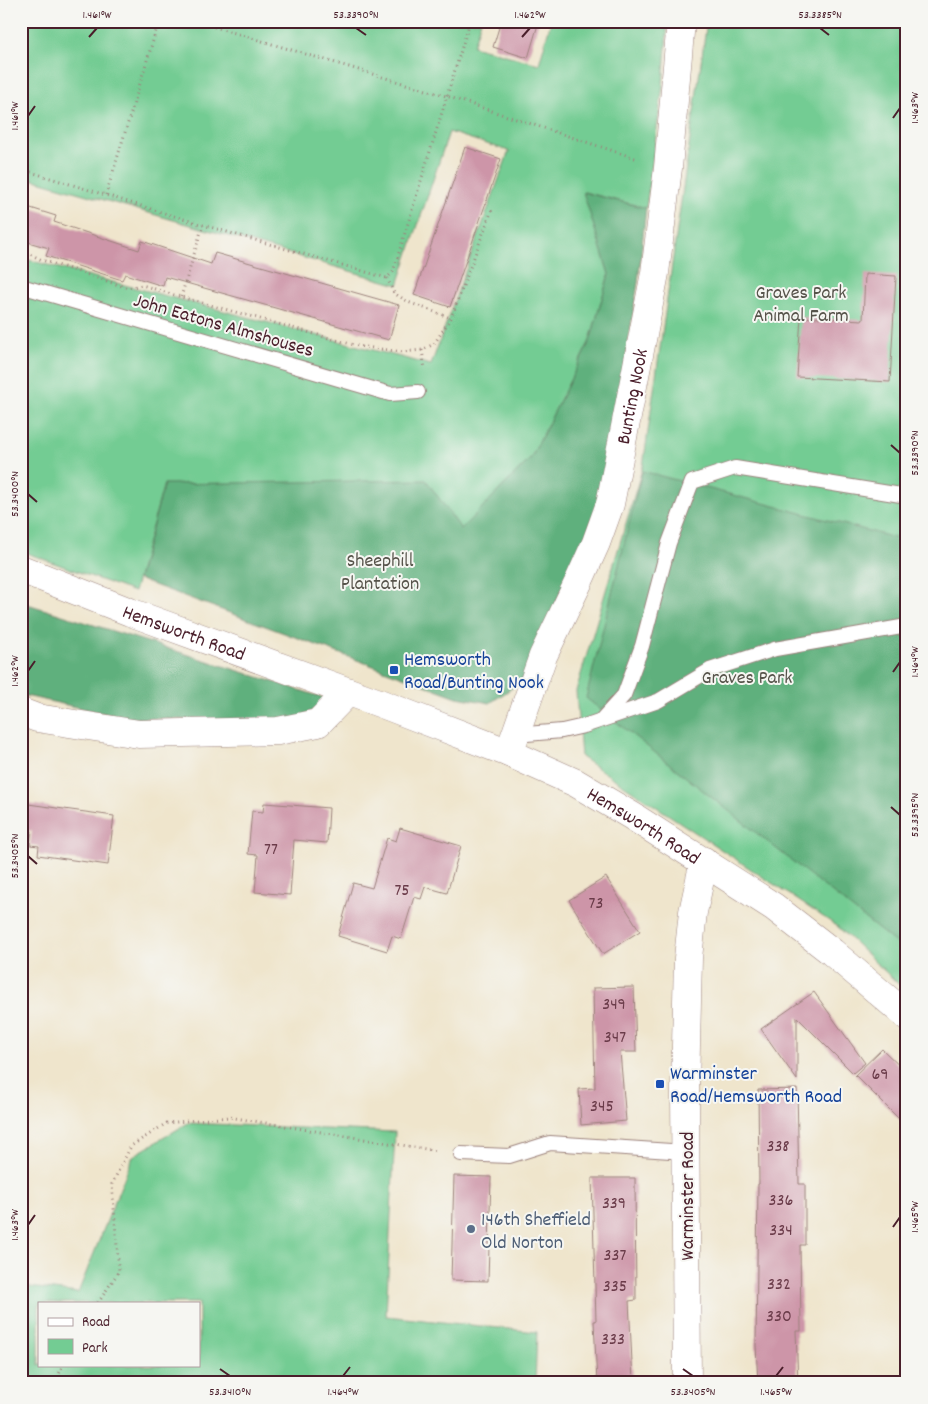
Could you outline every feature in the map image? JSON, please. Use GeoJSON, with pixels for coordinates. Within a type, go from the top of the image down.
{"type":"FeatureCollection","features":[{"type":"Feature","properties":{"kind":"street","name":"Bunting Nook"},"geometry":{"type":"LineString","coordinates":[[512,744],[543,656],[596,544],[610,504],[655,273],[668,168],[681,21]]}},
{"type":"Feature","properties":{"kind":"street","name":"Hemsworth Road"},"geometry":{"type":"LineString","coordinates":[[21,569],[130,612],[348,692],[512,744],[632,816],[774,907],[832,952],[907,1016]]}},
{"type":"Feature","properties":{"kind":"street"},"geometry":{"type":"LineString","coordinates":[[21,712],[37,718],[139,734],[278,732],[318,723],[348,692]]}},
{"type":"Feature","properties":{"kind":"street","name":"Warminster Road"},"geometry":{"type":"LineString","coordinates":[[687,1383],[685,1089],[688,958],[693,912],[704,861]]}},
{"type":"Feature","properties":{"kind":"lane","name":"John Eatons Almshouses"},"geometry":{"type":"LineString","coordinates":[[21,286],[390,394],[418,392]]}},
{"type":"Feature","properties":{"kind":"lane"},"geometry":{"type":"LineString","coordinates":[[603,718],[624,695],[642,646],[669,543],[692,482],[735,468],[907,496]]}},
{"type":"Feature","properties":{"kind":"lane"},"geometry":{"type":"LineString","coordinates":[[512,744],[584,726],[658,701],[710,670],[776,649],[907,626]]}},
{"type":"Feature","properties":{"kind":"lane"},"geometry":{"type":"LineString","coordinates":[[461,1154],[508,1156],[550,1143],[686,1152]]}},
{"type":"Feature","properties":{"kind":"path"},"geometry":{"type":"LineString","coordinates":[[106,195],[159,21]]}},
{"type":"Feature","properties":{"kind":"path"},"geometry":{"type":"LineString","coordinates":[[195,21],[446,96],[668,168]]}},
{"type":"Feature","properties":{"kind":"path"},"geometry":{"type":"LineString","coordinates":[[387,278],[393,272],[470,21]]}},
{"type":"Feature","properties":{"kind":"path"},"geometry":{"type":"LineString","coordinates":[[21,169],[203,225],[387,278],[394,292],[408,302],[451,318]]}},
{"type":"Feature","properties":{"kind":"path"},"geometry":{"type":"LineString","coordinates":[[21,252],[128,288],[142,285],[358,346],[403,352],[422,350],[434,344],[451,318],[493,207]]}},
{"type":"Feature","properties":{"kind":"path"},"geometry":{"type":"LineString","coordinates":[[181,297],[203,225]]}},
{"type":"Feature","properties":{"kind":"path"},"geometry":{"type":"LineString","coordinates":[[99,1302],[118,1271],[112,1184],[131,1146],[167,1122],[229,1117],[461,1154]]}},
{"type":"Feature","properties":{"kind":"path"},"geometry":{"type":"LineString","coordinates":[[59,1383],[59,1374],[63,1366]]}},
{"type":"Feature","properties":{"kind":"green space"},"geometry":{"type":"Polygon","coordinates":[[[21,21],[481,21],[473,46],[539,64],[551,21],[668,21],[663,85],[646,208],[584,192],[609,274],[590,341],[531,458],[461,530],[164,484],[134,592],[21,551],[21,258],[431,365],[509,151],[449,132],[398,285],[21,176],[21,21]]]}},
{"type":"Feature","properties":{"kind":"green space","name":"Graves Park"},"geometry":{"type":"Polygon","coordinates":[[[707,21],[907,21],[907,992],[837,926],[581,757],[576,691],[643,466],[707,21]]]}},
{"type":"Feature","properties":{"kind":"green space","name":"Sheephill Plantation"},"geometry":{"type":"Polygon","coordinates":[[[583,192],[646,208],[638,283],[603,496],[521,682],[490,703],[457,697],[138,579],[164,484],[426,480],[461,529],[531,458],[590,341],[609,274],[583,192]]]}},
{"type":"Feature","properties":{"kind":"green space"},"geometry":{"type":"Polygon","coordinates":[[[642,471],[907,541],[907,952],[586,698],[642,471]]]}},
{"type":"Feature","properties":{"kind":"green space"},"geometry":{"type":"Polygon","coordinates":[[[21,602],[331,700],[293,722],[126,718],[21,695],[21,602]]]}},
{"type":"Feature","properties":{"kind":"green space"},"geometry":{"type":"Polygon","coordinates":[[[188,1123],[395,1132],[386,1316],[537,1332],[535,1383],[21,1383],[21,1286],[78,1293],[133,1156],[188,1123]]]}},
{"type":"Feature","properties":{"kind":"building"},"geometry":{"type":"Polygon","coordinates":[[[501,21],[539,21],[528,58],[493,47],[501,21]]]}},
{"type":"Feature","properties":{"kind":"building"},"geometry":{"type":"Polygon","coordinates":[[[465,147],[501,159],[450,307],[414,295],[465,147]]]}},
{"type":"Feature","properties":{"kind":"building"},"geometry":{"type":"Polygon","coordinates":[[[21,205],[56,216],[54,222],[139,250],[142,241],[211,264],[215,253],[399,305],[389,340],[165,277],[163,286],[125,274],[122,280],[46,256],[49,248],[21,240],[21,205]]]}},
{"type":"Feature","properties":{"kind":"building"},"geometry":{"type":"Polygon","coordinates":[[[865,274],[896,276],[890,382],[797,377],[801,317],[863,320],[865,274]]]}},
{"type":"Feature","properties":{"kind":"building"},"geometry":{"type":"Polygon","coordinates":[[[21,803],[114,816],[108,865],[38,855],[39,846],[30,845],[32,831],[21,830],[21,803]]]}},
{"type":"Feature","properties":{"kind":"building"},"geometry":{"type":"Polygon","coordinates":[[[264,803],[329,808],[327,843],[294,840],[290,895],[255,892],[258,855],[248,854],[252,811],[263,812],[264,803]]]}},
{"type":"Feature","properties":{"kind":"building"},"geometry":{"type":"Polygon","coordinates":[[[400,828],[461,846],[447,893],[425,887],[421,899],[414,897],[401,939],[392,936],[387,951],[338,936],[353,883],[372,888],[387,838],[396,841],[400,828]]]}},
{"type":"Feature","properties":{"kind":"building"},"geometry":{"type":"Polygon","coordinates":[[[606,877],[640,931],[603,954],[569,900],[606,877]]]}},
{"type":"Feature","properties":{"kind":"building"},"geometry":{"type":"Polygon","coordinates":[[[634,987],[636,1052],[620,1052],[626,1121],[581,1125],[579,1089],[595,1088],[593,988],[634,987]]]}},
{"type":"Feature","properties":{"kind":"building"},"geometry":{"type":"Polygon","coordinates":[[[814,992],[865,1063],[853,1073],[797,1017],[797,1080],[761,1029],[814,992]]]}},
{"type":"Feature","properties":{"kind":"building"},"geometry":{"type":"Polygon","coordinates":[[[882,1049],[907,1073],[907,1127],[855,1075],[882,1049]]]}},
{"type":"Feature","properties":{"kind":"building"},"geometry":{"type":"Polygon","coordinates":[[[797,1089],[799,1184],[805,1184],[805,1245],[800,1245],[801,1331],[796,1331],[798,1383],[758,1383],[756,1345],[759,1184],[758,1090],[797,1089]]]}},
{"type":"Feature","properties":{"kind":"building","name":"146th Sheffield Old Norton"},"geometry":{"type":"Polygon","coordinates":[[[454,1176],[491,1177],[488,1281],[451,1280],[454,1176]]]}},
{"type":"Feature","properties":{"kind":"building"},"geometry":{"type":"Polygon","coordinates":[[[592,1178],[635,1178],[636,1300],[629,1301],[633,1383],[597,1383],[592,1178]]]}},
{"type":"Feature","properties":{"kind":"place","name":"Hemsworth Road/Bunting Nook"},"geometry":{"type":"Point","coordinates":[394,670]}},
{"type":"Feature","properties":{"kind":"place","name":"Warminster Road/Hemsworth Road"},"geometry":{"type":"Point","coordinates":[660,1084]}},
{"type":"Feature","properties":{"kind":"place","name":"146th Sheffield Old Norton"},"geometry":{"type":"Point","coordinates":[471,1229]}},
{"type":"Feature","properties":{"kind":"park label","name":"Graves Park Animal Farm"},"geometry":{"type":"Point","coordinates":[801,302]}}]}
